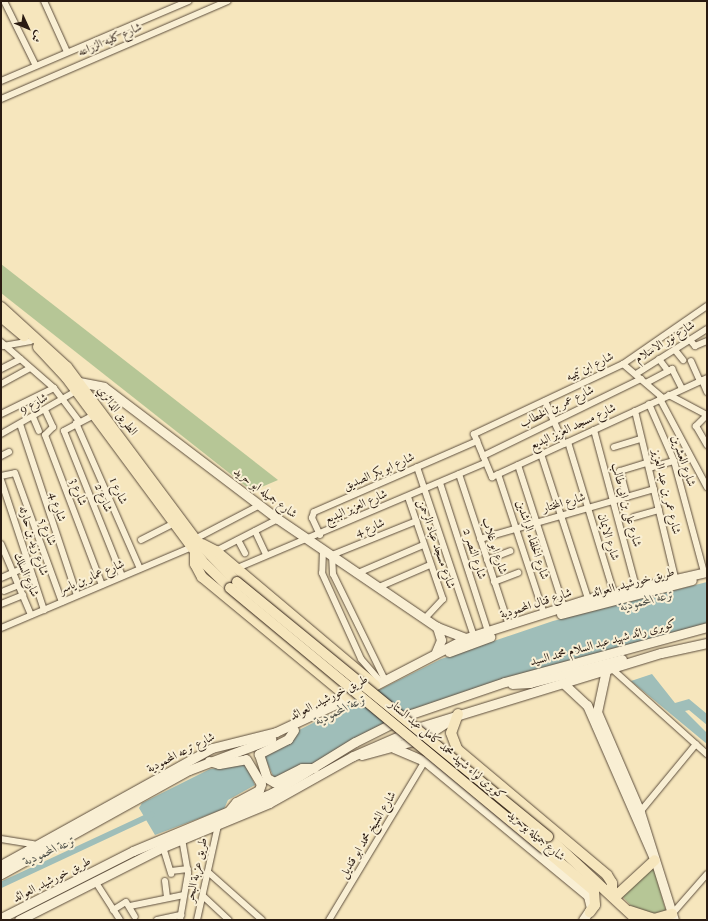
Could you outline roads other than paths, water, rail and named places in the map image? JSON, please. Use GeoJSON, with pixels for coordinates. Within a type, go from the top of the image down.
{"type":"FeatureCollection","features":[{"type":"Feature","properties":{"kind":"main road","name":"الطريق الدائري"},"geometry":{"type":"LineString","coordinates":[[1,307],[52,352],[195,545]]}},
{"type":"Feature","properties":{"kind":"main road","name":"الطريق الدائري"},"geometry":{"type":"LineString","coordinates":[[1,317],[31,341],[78,386],[94,415],[174,523],[195,545]]}},
{"type":"Feature","properties":{"kind":"main road","name":"شارع جميله ابو حريد"},"geometry":{"type":"LineString","coordinates":[[78,386],[104,387],[278,519],[323,550],[437,627],[470,637]]}},
{"type":"Feature","properties":{"kind":"main road"},"geometry":{"type":"LineString","coordinates":[[350,698],[313,670],[202,577],[195,564],[195,545],[216,551],[235,569],[334,651],[380,682]]}},
{"type":"Feature","properties":{"kind":"main road","name":"كوبرى لواء شهيد محمد كامل عبد الستار"},"geometry":{"type":"LineString","coordinates":[[195,545],[233,585],[594,891],[595,905],[590,912]]}},
{"type":"Feature","properties":{"kind":"main road","name":"شارع قنال المحمودية"},"geometry":{"type":"LineString","coordinates":[[470,637],[588,600],[636,587],[675,577],[706,574]]}},
{"type":"Feature","properties":{"kind":"main road","name":"طريق خورشيد, العوائد"},"geometry":{"type":"LineString","coordinates":[[1,874],[90,822],[209,761],[294,730],[466,645],[562,614],[706,574]]}},
{"type":"Feature","properties":{"kind":"main road","name":"كوبرى لواء شهيد محمد كامل عبد الستار"},"geometry":{"type":"LineString","coordinates":[[233,585],[548,837],[614,895]]}},
{"type":"Feature","properties":{"kind":"main road"},"geometry":{"type":"LineString","coordinates":[[436,652],[441,640],[437,627]]}},
{"type":"Feature","properties":{"kind":"main road","name":"كوبرى رائد شهيد عبد السلام محمد السيد"},"geometry":{"type":"LineString","coordinates":[[505,682],[707,627]]}},
{"type":"Feature","properties":{"kind":"main road","name":"شارع ترعه المحمودية"},"geometry":{"type":"LineString","coordinates":[[1,865],[34,844],[212,748],[276,732],[350,698],[436,652],[470,637]]}},
{"type":"Feature","properties":{"kind":"main road","name":"طريق خورشيد, العوائد"},"geometry":{"type":"LineString","coordinates":[[1,918],[19,918],[182,838],[218,825],[269,803],[353,756],[458,714],[563,684],[661,653],[707,643]]}},
{"type":"Feature","properties":{"kind":"main road"},"geometry":{"type":"LineString","coordinates":[[313,670],[328,664],[334,651]]}},
{"type":"Feature","properties":{"kind":"main road"},"geometry":{"type":"LineString","coordinates":[[505,682],[525,684],[661,653]]}},
{"type":"Feature","properties":{"kind":"main road"},"geometry":{"type":"LineString","coordinates":[[608,669],[594,713],[648,850],[654,858]]}},
{"type":"Feature","properties":{"kind":"main road","name":"طريق خورشيد, العوائد"},"geometry":{"type":"LineString","coordinates":[[19,918],[133,851],[272,793],[397,720],[505,682]]}},
{"type":"Feature","properties":{"kind":"main road"},"geometry":{"type":"LineString","coordinates":[[563,684],[581,697],[594,713],[640,812],[673,917],[654,919],[628,911]]}},
{"type":"Feature","properties":{"kind":"main road"},"geometry":{"type":"LineString","coordinates":[[353,756],[394,748],[433,733],[458,714]]}},
{"type":"Feature","properties":{"kind":"main road"},"geometry":{"type":"LineString","coordinates":[[458,714],[451,733],[457,749],[607,875],[612,883],[614,895],[637,920]]}},
{"type":"Feature","properties":{"kind":"main road"},"geometry":{"type":"LineString","coordinates":[[255,761],[261,751],[288,739],[294,730]]}},
{"type":"Feature","properties":{"kind":"main road","name":"شارع جميلة بوحريد"},"geometry":{"type":"LineString","coordinates":[[394,748],[425,761],[588,896],[592,904],[590,912]]}},
{"type":"Feature","properties":{"kind":"main road"},"geometry":{"type":"LineString","coordinates":[[209,761],[219,764],[240,758],[255,761]]}},
{"type":"Feature","properties":{"kind":"main road"},"geometry":{"type":"LineString","coordinates":[[255,761],[264,781]]}},
{"type":"Feature","properties":{"kind":"main road"},"geometry":{"type":"LineString","coordinates":[[264,781],[274,782],[302,768],[314,768]]}},
{"type":"Feature","properties":{"kind":"main road"},"geometry":{"type":"LineString","coordinates":[[228,812],[236,802],[259,790],[264,781]]}},
{"type":"Feature","properties":{"kind":"main road"},"geometry":{"type":"LineString","coordinates":[[68,826],[90,822]]}},
{"type":"Feature","properties":{"kind":"main road"},"geometry":{"type":"LineString","coordinates":[[614,895],[654,858]]}},
{"type":"Feature","properties":{"kind":"main road"},"geometry":{"type":"LineString","coordinates":[[583,920],[590,912]]}},
{"type":"Feature","properties":{"kind":"street"},"geometry":{"type":"LineString","coordinates":[[44,1],[67,52]]}},
{"type":"Feature","properties":{"kind":"street","name":"شارع كليه الزراعه"},"geometry":{"type":"LineString","coordinates":[[1,81],[189,1]]}},
{"type":"Feature","properties":{"kind":"street","name":"شارع كليه الزراعه"},"geometry":{"type":"LineString","coordinates":[[1,99],[228,1]]}},
{"type":"Feature","properties":{"kind":"street"},"geometry":{"type":"LineString","coordinates":[[1,10],[5,3]]}},
{"type":"Feature","properties":{"kind":"street"},"geometry":{"type":"LineString","coordinates":[[5,3],[36,66]]}},
{"type":"Feature","properties":{"kind":"street","name":"شارع ابن تيميه"},"geometry":{"type":"LineString","coordinates":[[475,433],[624,364],[707,306]]}},
{"type":"Feature","properties":{"kind":"street","name":"شارع نور الاسلام"},"geometry":{"type":"LineString","coordinates":[[638,376],[659,359],[707,329]]}},
{"type":"Feature","properties":{"kind":"street"},"geometry":{"type":"LineString","coordinates":[[690,340],[695,346],[707,340]]}},
{"type":"Feature","properties":{"kind":"street"},"geometry":{"type":"LineString","coordinates":[[2,345],[31,341]]}},
{"type":"Feature","properties":{"kind":"street","name":"شارع 1"},"geometry":{"type":"LineString","coordinates":[[2,345],[54,388],[78,422],[140,569]]}},
{"type":"Feature","properties":{"kind":"street"},"geometry":{"type":"LineString","coordinates":[[675,350],[683,360]]}},
{"type":"Feature","properties":{"kind":"street"},"geometry":{"type":"LineString","coordinates":[[659,359],[668,371]]}},
{"type":"Feature","properties":{"kind":"street"},"geometry":{"type":"LineString","coordinates":[[1,370],[21,360]]}},
{"type":"Feature","properties":{"kind":"street"},"geometry":{"type":"LineString","coordinates":[[691,361],[703,380],[707,392]]}},
{"type":"Feature","properties":{"kind":"street"},"geometry":{"type":"LineString","coordinates":[[624,364],[662,399],[707,487]]}},
{"type":"Feature","properties":{"kind":"street"},"geometry":{"type":"LineString","coordinates":[[1,384],[30,368]]}},
{"type":"Feature","properties":{"kind":"street"},"geometry":{"type":"LineString","coordinates":[[646,383],[668,371],[673,370],[682,389]]}},
{"type":"Feature","properties":{"kind":"street","name":"شارع عمر بن الخطاب"},"geometry":{"type":"LineString","coordinates":[[482,456],[554,421],[638,376]]}},
{"type":"Feature","properties":{"kind":"street","name":"شارع مسجد العزيز البديع"},"geometry":{"type":"LineString","coordinates":[[496,475],[703,380]]}},
{"type":"Feature","properties":{"kind":"street","name":"شارع 9"},"geometry":{"type":"LineString","coordinates":[[1,434],[63,400],[78,386]]}},
{"type":"Feature","properties":{"kind":"street"},"geometry":{"type":"LineString","coordinates":[[1,414],[54,388]]}},
{"type":"Feature","properties":{"kind":"street"},"geometry":{"type":"LineString","coordinates":[[669,395],[704,410],[707,415],[696,426],[707,445]]}},
{"type":"Feature","properties":{"kind":"street","name":"شارع الايمان"},"geometry":{"type":"LineString","coordinates":[[544,401],[566,443],[614,593]]}},
{"type":"Feature","properties":{"kind":"street","name":"شارع العشرين"},"geometry":{"type":"LineString","coordinates":[[649,404],[674,461],[706,574]]}},
{"type":"Feature","properties":{"kind":"street","name":"شارع 3"},"geometry":{"type":"LineString","coordinates":[[45,410],[53,427],[46,436],[102,585]]}},
{"type":"Feature","properties":{"kind":"street","name":"شارع عمر بن عبد العزيز"},"geometry":{"type":"LineString","coordinates":[[635,411],[675,577]]}},
{"type":"Feature","properties":{"kind":"street"},"geometry":{"type":"LineString","coordinates":[[78,422],[94,415]]}},
{"type":"Feature","properties":{"kind":"street"},"geometry":{"type":"LineString","coordinates":[[33,417],[39,431]]}},
{"type":"Feature","properties":{"kind":"street","name":"شارع 2"},"geometry":{"type":"LineString","coordinates":[[78,422],[66,427],[65,432],[122,576]]}},
{"type":"Feature","properties":{"kind":"street","name":"شارع 4"},"geometry":{"type":"LineString","coordinates":[[20,424],[77,595]]}},
{"type":"Feature","properties":{"kind":"street","name":"شارع على بن ابى طالب"},"geometry":{"type":"LineString","coordinates":[[594,430],[636,587]]}},
{"type":"Feature","properties":{"kind":"street","name":"شارع الخلفاء الراشدين"},"geometry":{"type":"LineString","coordinates":[[475,433],[485,463],[496,475],[516,528],[544,614]]}},
{"type":"Feature","properties":{"kind":"street"},"geometry":{"type":"LineString","coordinates":[[614,447],[641,439]]}},
{"type":"Feature","properties":{"kind":"street","name":"شارع ابو بكر الصديق"},"geometry":{"type":"LineString","coordinates":[[320,535],[313,513],[477,441]]}},
{"type":"Feature","properties":{"kind":"street"},"geometry":{"type":"LineString","coordinates":[[1,456],[9,452]]}},
{"type":"Feature","properties":{"kind":"street"},"geometry":{"type":"LineString","coordinates":[[541,454],[588,600]]}},
{"type":"Feature","properties":{"kind":"street"},"geometry":{"type":"LineString","coordinates":[[627,497],[620,470],[674,461]]}},
{"type":"Feature","properties":{"kind":"street","name":"شارع العزيز البديع"},"geometry":{"type":"LineString","coordinates":[[235,569],[266,555],[320,535],[485,463]]}},
{"type":"Feature","properties":{"kind":"street"},"geometry":{"type":"LineString","coordinates":[[518,465],[564,608]]}},
{"type":"Feature","properties":{"kind":"street"},"geometry":{"type":"LineString","coordinates":[[417,467],[426,489],[470,637]]}},
{"type":"Feature","properties":{"kind":"street","name":"شارع 5"},"geometry":{"type":"LineString","coordinates":[[1,476],[12,472],[62,602]]}},
{"type":"Feature","properties":{"kind":"street","name":"شارع ابو غلاب"},"geometry":{"type":"LineString","coordinates":[[458,474],[509,625]]}},
{"type":"Feature","properties":{"kind":"street","name":"شارع زيد بن حارثه"},"geometry":{"type":"LineString","coordinates":[[1,480],[44,610]]}},
{"type":"Feature","properties":{"kind":"street","name":"شارع النصر 2"},"geometry":{"type":"LineString","coordinates":[[440,483],[488,632]]}},
{"type":"Feature","properties":{"kind":"street","name":"شارع المختار"},"geometry":{"type":"LineString","coordinates":[[480,539],[654,489]]}},
{"type":"Feature","properties":{"kind":"street","name":"شارع مسجد عباد الرحمن"},"geometry":{"type":"LineString","coordinates":[[408,497],[430,565],[443,599],[425,618]]}},
{"type":"Feature","properties":{"kind":"street","name":"شارع عمار بن ياسر"},"geometry":{"type":"LineString","coordinates":[[1,628],[195,545],[260,505]]}},
{"type":"Feature","properties":{"kind":"street"},"geometry":{"type":"LineString","coordinates":[[634,517],[659,510]]}},
{"type":"Feature","properties":{"kind":"street"},"geometry":{"type":"LineString","coordinates":[[216,551],[278,519]]}},
{"type":"Feature","properties":{"kind":"street","name":"شارع 4"},"geometry":{"type":"LineString","coordinates":[[332,555],[416,521]]}},
{"type":"Feature","properties":{"kind":"street"},"geometry":{"type":"LineString","coordinates":[[141,540],[174,523]]}},
{"type":"Feature","properties":{"kind":"street"},"geometry":{"type":"LineString","coordinates":[[255,531],[266,555]]}},
{"type":"Feature","properties":{"kind":"street"},"geometry":{"type":"LineString","coordinates":[[238,540],[245,553]]}},
{"type":"Feature","properties":{"kind":"street","name":"شارع السلك"},"geometry":{"type":"LineString","coordinates":[[1,544],[3,553],[31,615]]}},
{"type":"Feature","properties":{"kind":"street"},"geometry":{"type":"LineString","coordinates":[[358,573],[424,545]]}},
{"type":"Feature","properties":{"kind":"street"},"geometry":{"type":"LineString","coordinates":[[323,550],[322,573],[361,659],[380,682]]}},
{"type":"Feature","properties":{"kind":"street"},"geometry":{"type":"LineString","coordinates":[[487,560],[510,551]]}},
{"type":"Feature","properties":{"kind":"street"},"geometry":{"type":"LineString","coordinates":[[332,555],[332,574],[380,682]]}},
{"type":"Feature","properties":{"kind":"street"},"geometry":{"type":"LineString","coordinates":[[1,578],[30,565]]}},
{"type":"Feature","properties":{"kind":"street"},"geometry":{"type":"LineString","coordinates":[[379,587],[430,565]]}},
{"type":"Feature","properties":{"kind":"street"},"geometry":{"type":"LineString","coordinates":[[494,582],[518,573]]}},
{"type":"Feature","properties":{"kind":"street"},"geometry":{"type":"LineString","coordinates":[[4,591],[34,579]]}},
{"type":"Feature","properties":{"kind":"street"},"geometry":{"type":"LineString","coordinates":[[1,604],[23,595]]}},
{"type":"Feature","properties":{"kind":"street"},"geometry":{"type":"LineString","coordinates":[[608,669],[707,754]]}},
{"type":"Feature","properties":{"kind":"street"},"geometry":{"type":"LineString","coordinates":[[640,812],[696,744]]}},
{"type":"Feature","properties":{"kind":"street","name":"شارع الشيخ محمد ابو قنديل"},"geometry":{"type":"LineString","coordinates":[[329,920],[425,761]]}},
{"type":"Feature","properties":{"kind":"street","name":"طريق عزبة البحر"},"geometry":{"type":"LineString","coordinates":[[198,919],[218,825]]}},
{"type":"Feature","properties":{"kind":"street","name":"طريق عزبة البحر"},"geometry":{"type":"LineString","coordinates":[[180,917],[188,869],[182,838]]}},
{"type":"Feature","properties":{"kind":"street"},"geometry":{"type":"LineString","coordinates":[[1,839],[34,844]]}},
{"type":"Feature","properties":{"kind":"street"},"geometry":{"type":"LineString","coordinates":[[164,847],[171,873],[188,869]]}},
{"type":"Feature","properties":{"kind":"street"},"geometry":{"type":"LineString","coordinates":[[208,872],[261,920]]}},
{"type":"Feature","properties":{"kind":"street"},"geometry":{"type":"LineString","coordinates":[[673,917],[707,874]]}},
{"type":"Feature","properties":{"kind":"street"},"geometry":{"type":"LineString","coordinates":[[95,881],[120,920]]}},
{"type":"Feature","properties":{"kind":"street"},"geometry":{"type":"LineString","coordinates":[[165,881],[167,898]]}},
{"type":"Feature","properties":{"kind":"street"},"geometry":{"type":"LineString","coordinates":[[130,906],[184,895]]}},
{"type":"Feature","properties":{"kind":"street"},"geometry":{"type":"LineString","coordinates":[[203,896],[229,920]]}},
{"type":"Feature","properties":{"kind":"street"},"geometry":{"type":"LineString","coordinates":[[113,910],[124,902],[130,906],[135,917]]}},
{"type":"Feature","properties":{"kind":"street"},"geometry":{"type":"LineString","coordinates":[[157,920],[180,917]]}},
{"type":"Feature","properties":{"kind":"water"},"geometry":{"type":"Polygon","coordinates":[[[707,582],[707,623],[409,712],[314,764],[274,778],[263,754],[297,731],[441,659],[553,621],[707,582]]]}},
{"type":"Feature","properties":{"kind":"water"},"geometry":{"type":"Polygon","coordinates":[[[652,674],[675,703],[689,699],[707,714],[707,725],[689,710],[685,711],[707,733],[707,744],[631,681],[652,674]]]}},
{"type":"Feature","properties":{"kind":"water"},"geometry":{"type":"Polygon","coordinates":[[[246,765],[255,785],[228,800],[224,809],[155,835],[139,808],[142,803],[210,769],[246,765]]]}},
{"type":"Feature","properties":{"kind":"waterway","name":"ترعة المحمودية"},"geometry":{"type":"LineString","coordinates":[[1,885],[151,815]]}}]}
